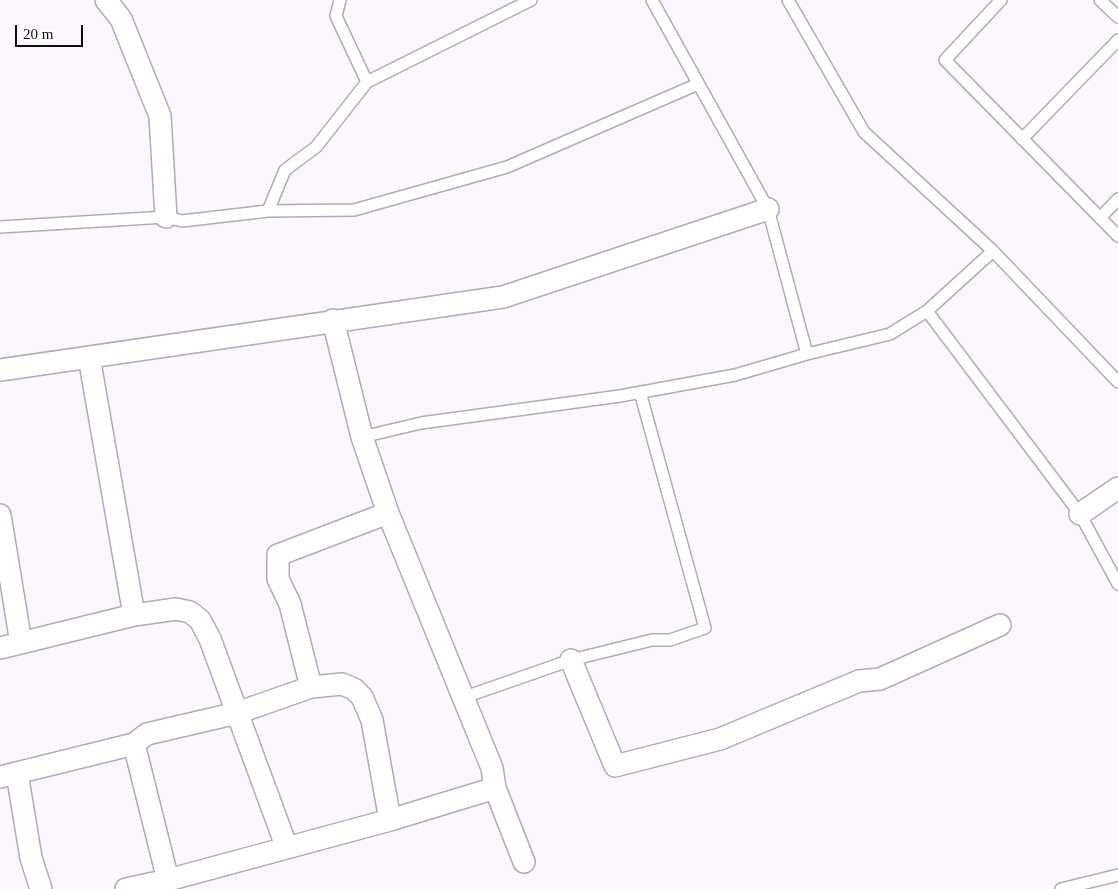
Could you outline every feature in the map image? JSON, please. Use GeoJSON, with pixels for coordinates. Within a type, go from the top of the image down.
{"type":"FeatureCollection","features":[{"type":"Feature","properties":{"kind":"street"},"geometry":{"type":"LineString","coordinates":[[106,0],[121,18],[160,116],[166,218]]}},
{"type":"Feature","properties":{"kind":"street"},"geometry":{"type":"LineString","coordinates":[[0,370],[333,320],[503,297],[768,209]]}},
{"type":"Feature","properties":{"kind":"street"},"geometry":{"type":"LineString","coordinates":[[333,320],[362,438],[388,513],[492,768],[495,788],[524,862]]}},
{"type":"Feature","properties":{"kind":"street"},"geometry":{"type":"LineString","coordinates":[[89,357],[134,615]]}},
{"type":"Feature","properties":{"kind":"street"},"geometry":{"type":"LineString","coordinates":[[1080,514],[1118,488]]}},
{"type":"Feature","properties":{"kind":"street"},"geometry":{"type":"LineString","coordinates":[[311,687],[290,604],[278,579],[278,555],[388,513]]}},
{"type":"Feature","properties":{"kind":"street"},"geometry":{"type":"LineString","coordinates":[[0,515],[21,643]]}},
{"type":"Feature","properties":{"kind":"street"},"geometry":{"type":"LineString","coordinates":[[0,648],[134,615],[176,609],[190,612],[200,620],[210,639],[286,848]]}},
{"type":"Feature","properties":{"kind":"street"},"geometry":{"type":"LineString","coordinates":[[571,660],[615,766],[720,739],[859,681],[880,679],[1000,625]]}},
{"type":"Feature","properties":{"kind":"street"},"geometry":{"type":"LineString","coordinates":[[41,889],[8,775],[134,744],[148,734],[237,713],[311,687],[342,684],[354,689],[362,697],[372,720],[390,820]]}},
{"type":"Feature","properties":{"kind":"street"},"geometry":{"type":"LineString","coordinates":[[134,744],[168,880]]}},
{"type":"Feature","properties":{"kind":"street"},"geometry":{"type":"LineString","coordinates":[[126,889],[168,880],[390,820],[495,788]]}},
{"type":"Feature","properties":{"kind":"lane"},"geometry":{"type":"LineString","coordinates":[[340,0],[336,16],[367,82]]}},
{"type":"Feature","properties":{"kind":"lane"},"geometry":{"type":"LineString","coordinates":[[268,210],[285,170],[316,147],[367,82],[531,0]]}},
{"type":"Feature","properties":{"kind":"lane"},"geometry":{"type":"LineString","coordinates":[[652,0],[768,209],[807,354]]}},
{"type":"Feature","properties":{"kind":"lane"},"geometry":{"type":"LineString","coordinates":[[788,0],[864,132],[993,251],[1118,382]]}},
{"type":"Feature","properties":{"kind":"lane"},"geometry":{"type":"LineString","coordinates":[[1100,0],[1118,17]]}},
{"type":"Feature","properties":{"kind":"lane"},"geometry":{"type":"LineString","coordinates":[[993,3],[944,60],[1118,236]]}},
{"type":"Feature","properties":{"kind":"lane"},"geometry":{"type":"LineString","coordinates":[[1022,139],[1118,40]]}},
{"type":"Feature","properties":{"kind":"lane"},"geometry":{"type":"LineString","coordinates":[[0,227],[166,218],[182,221],[268,210],[354,210],[507,168],[698,84]]}},
{"type":"Feature","properties":{"kind":"lane"},"geometry":{"type":"LineString","coordinates":[[1100,218],[1118,200]]}},
{"type":"Feature","properties":{"kind":"lane"},"geometry":{"type":"LineString","coordinates":[[362,438],[421,423],[640,392],[735,375],[807,354],[890,334],[927,311],[993,251]]}},
{"type":"Feature","properties":{"kind":"lane"},"geometry":{"type":"LineString","coordinates":[[927,311],[1080,514],[1118,584]]}},
{"type":"Feature","properties":{"kind":"lane"},"geometry":{"type":"LineString","coordinates":[[462,698],[571,660],[652,640],[670,640],[705,628],[640,392]]}},
{"type":"Feature","properties":{"kind":"lane"},"geometry":{"type":"LineString","coordinates":[[1060,889],[1118,875]]}}]}
